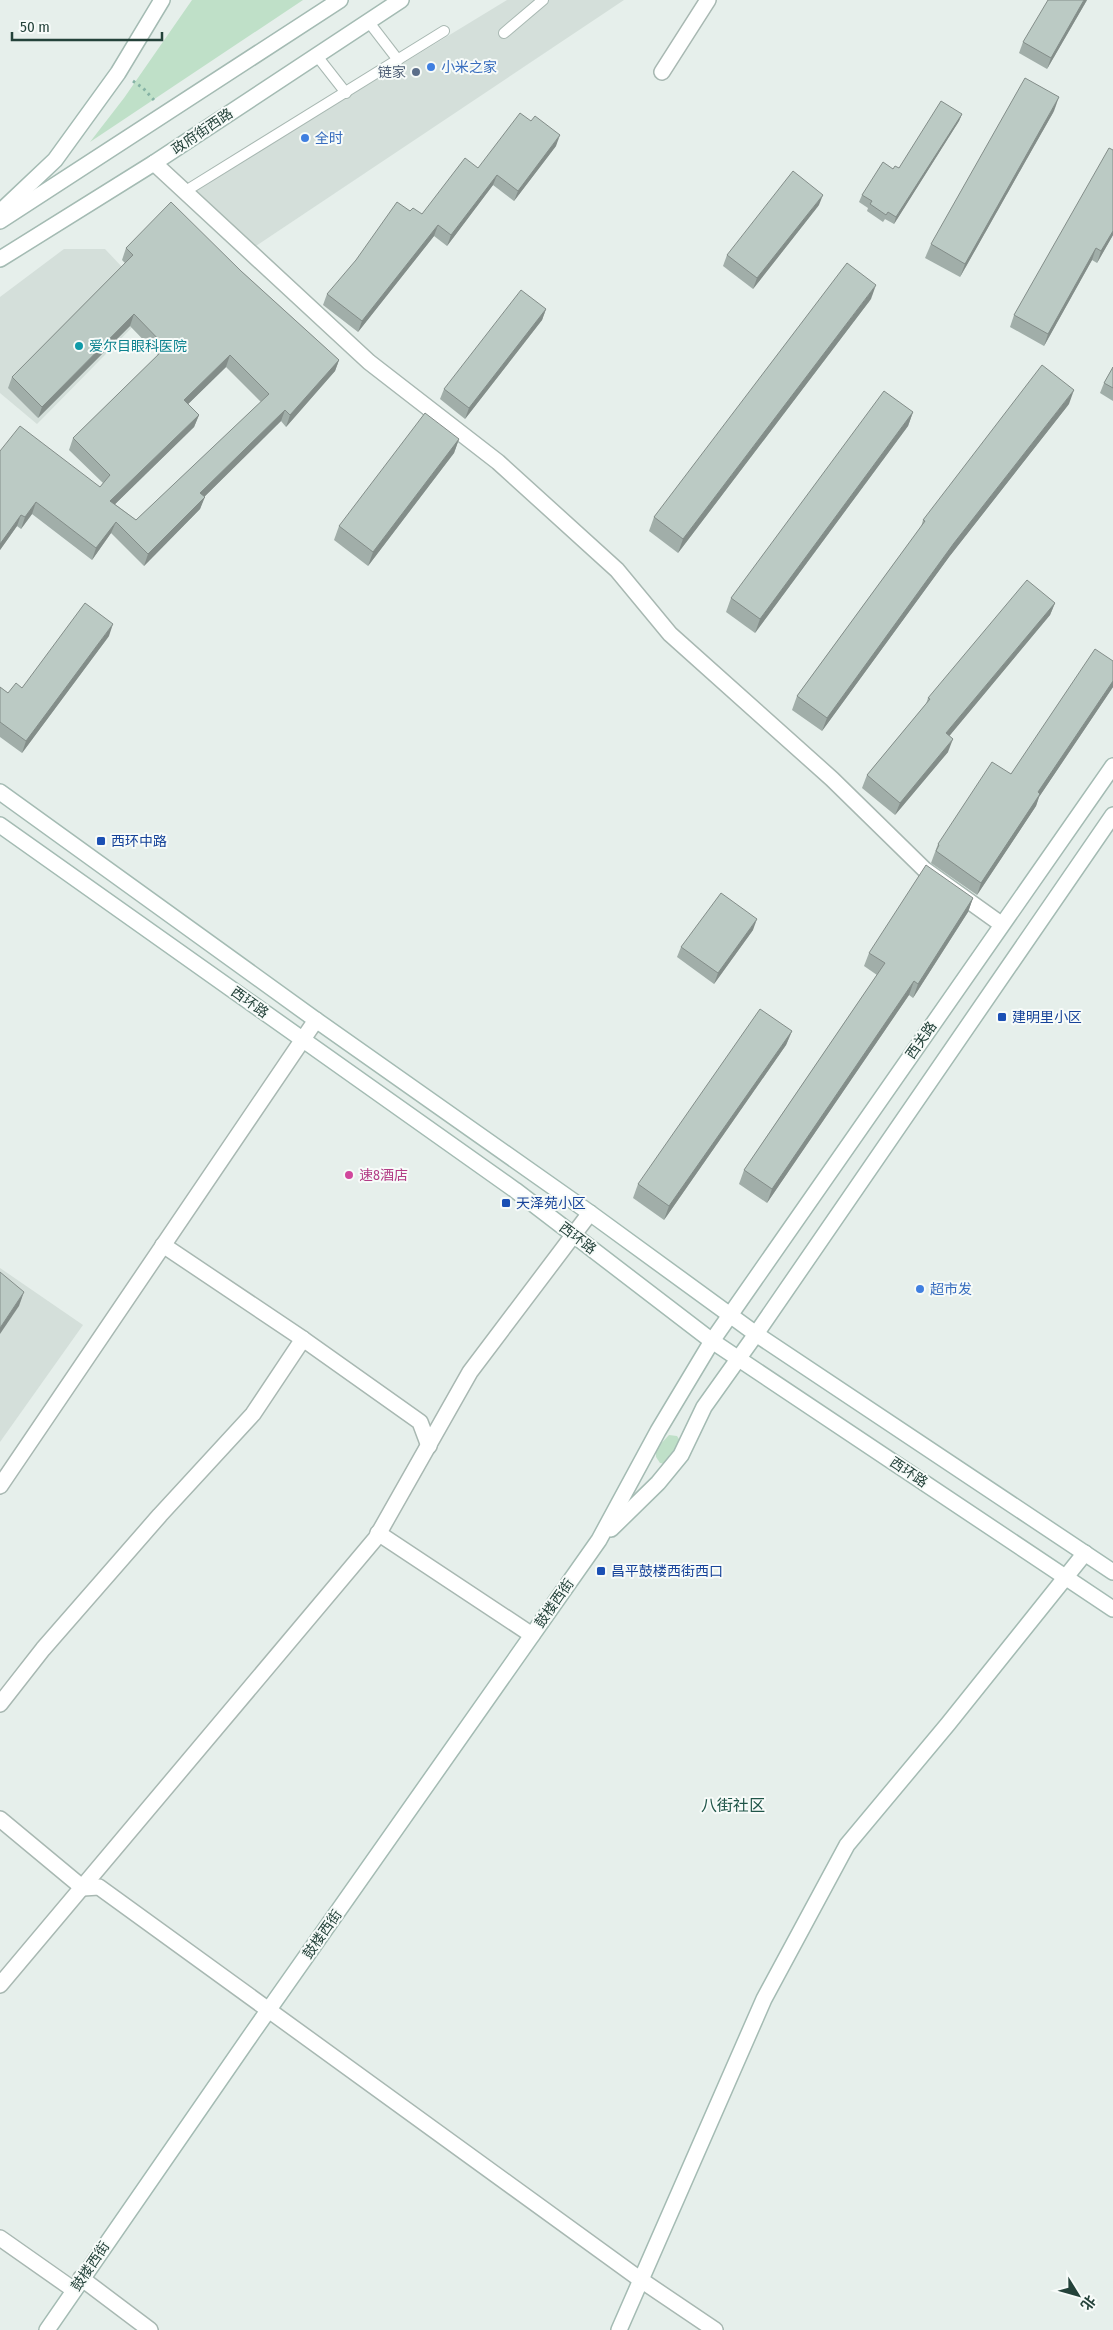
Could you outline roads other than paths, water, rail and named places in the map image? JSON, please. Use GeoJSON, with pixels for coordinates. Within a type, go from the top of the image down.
{"type":"FeatureCollection","features":[{"type":"Feature","properties":{"kind":"street"},"geometry":{"type":"LineString","coordinates":[[0,212],[55,160],[118,73],[162,0]]}},
{"type":"Feature","properties":{"kind":"street"},"geometry":{"type":"LineString","coordinates":[[0,221],[340,0]]}},
{"type":"Feature","properties":{"kind":"street","name":"政府街西路"},"geometry":{"type":"LineString","coordinates":[[0,259],[154,163],[401,0]]}},
{"type":"Feature","properties":{"kind":"street"},"geometry":{"type":"LineString","coordinates":[[662,72],[708,0]]}},
{"type":"Feature","properties":{"kind":"street"},"geometry":{"type":"LineString","coordinates":[[154,163],[369,362],[498,462],[617,570],[670,634],[832,779],[924,869],[1001,924]]}},
{"type":"Feature","properties":{"kind":"street","name":"西关路"},"geometry":{"type":"LineString","coordinates":[[730,1315],[1113,766]]}},
{"type":"Feature","properties":{"kind":"street","name":"西环路"},"geometry":{"type":"LineString","coordinates":[[0,792],[316,1020],[590,1213],[756,1334],[1113,1572]]}},
{"type":"Feature","properties":{"kind":"street"},"geometry":{"type":"LineString","coordinates":[[756,1334],[1041,917],[1113,815]]}},
{"type":"Feature","properties":{"kind":"street","name":"西环路"},"geometry":{"type":"LineString","coordinates":[[0,825],[515,1190],[712,1341],[1113,1609]]}},
{"type":"Feature","properties":{"kind":"street"},"geometry":{"type":"LineString","coordinates":[[0,1486],[316,1020]]}},
{"type":"Feature","properties":{"kind":"street"},"geometry":{"type":"LineString","coordinates":[[0,1985],[378,1533],[470,1372],[590,1213]]}},
{"type":"Feature","properties":{"kind":"street"},"geometry":{"type":"LineString","coordinates":[[163,1245],[303,1339],[420,1422],[429,1446]]}},
{"type":"Feature","properties":{"kind":"street","name":"鼓楼西街"},"geometry":{"type":"LineString","coordinates":[[47,2330],[77,2284],[599,1540],[658,1430],[730,1315]]}},
{"type":"Feature","properties":{"kind":"street","name":"鼓楼西街"},"geometry":{"type":"LineString","coordinates":[[599,1540],[658,1482],[682,1455],[704,1408],[756,1334]]}},
{"type":"Feature","properties":{"kind":"street"},"geometry":{"type":"LineString","coordinates":[[0,1704],[43,1649],[82,1604],[160,1515],[253,1414],[303,1339]]}},
{"type":"Feature","properties":{"kind":"street"},"geometry":{"type":"LineString","coordinates":[[378,1533],[532,1635]]}},
{"type":"Feature","properties":{"kind":"street"},"geometry":{"type":"LineString","coordinates":[[618,2330],[764,1999],[847,1845],[1086,1554]]}},
{"type":"Feature","properties":{"kind":"street"},"geometry":{"type":"LineString","coordinates":[[0,1819],[83,1888],[99,1887],[641,2280],[716,2330]]}},
{"type":"Feature","properties":{"kind":"street"},"geometry":{"type":"LineString","coordinates":[[0,2238],[150,2330]]}},
{"type":"Feature","properties":{"kind":"lane"},"geometry":{"type":"LineString","coordinates":[[504,33],[543,0]]}},
{"type":"Feature","properties":{"kind":"lane"},"geometry":{"type":"LineString","coordinates":[[368,21],[398,60]]}},
{"type":"Feature","properties":{"kind":"lane"},"geometry":{"type":"LineString","coordinates":[[184,192],[444,31]]}},
{"type":"Feature","properties":{"kind":"lane"},"geometry":{"type":"LineString","coordinates":[[317,56],[346,92]]}},
{"type":"Feature","properties":{"kind":"place","name":"小米之家"},"geometry":{"type":"Point","coordinates":[431,67]}},
{"type":"Feature","properties":{"kind":"place","name":"链家"},"geometry":{"type":"Point","coordinates":[416,72]}},
{"type":"Feature","properties":{"kind":"place","name":"全时"},"geometry":{"type":"Point","coordinates":[305,138]}},
{"type":"Feature","properties":{"kind":"place","name":"爱尔目眼科医院"},"geometry":{"type":"Point","coordinates":[79,346]}},
{"type":"Feature","properties":{"kind":"place","name":"西环中路"},"geometry":{"type":"Point","coordinates":[101,841]}},
{"type":"Feature","properties":{"kind":"place","name":"建明里小区"},"geometry":{"type":"Point","coordinates":[1002,1017]}},
{"type":"Feature","properties":{"kind":"place","name":"速8酒店"},"geometry":{"type":"Point","coordinates":[349,1175]}},
{"type":"Feature","properties":{"kind":"place","name":"天泽苑小区"},"geometry":{"type":"Point","coordinates":[506,1203]}},
{"type":"Feature","properties":{"kind":"place","name":"超市发"},"geometry":{"type":"Point","coordinates":[920,1289]}},
{"type":"Feature","properties":{"kind":"place","name":"昌平鼓楼西街西口"},"geometry":{"type":"Point","coordinates":[601,1571]}},
{"type":"Feature","properties":{"kind":"district","name":"八街社区"},"geometry":{"type":"Point","coordinates":[733,1805]}}]}
